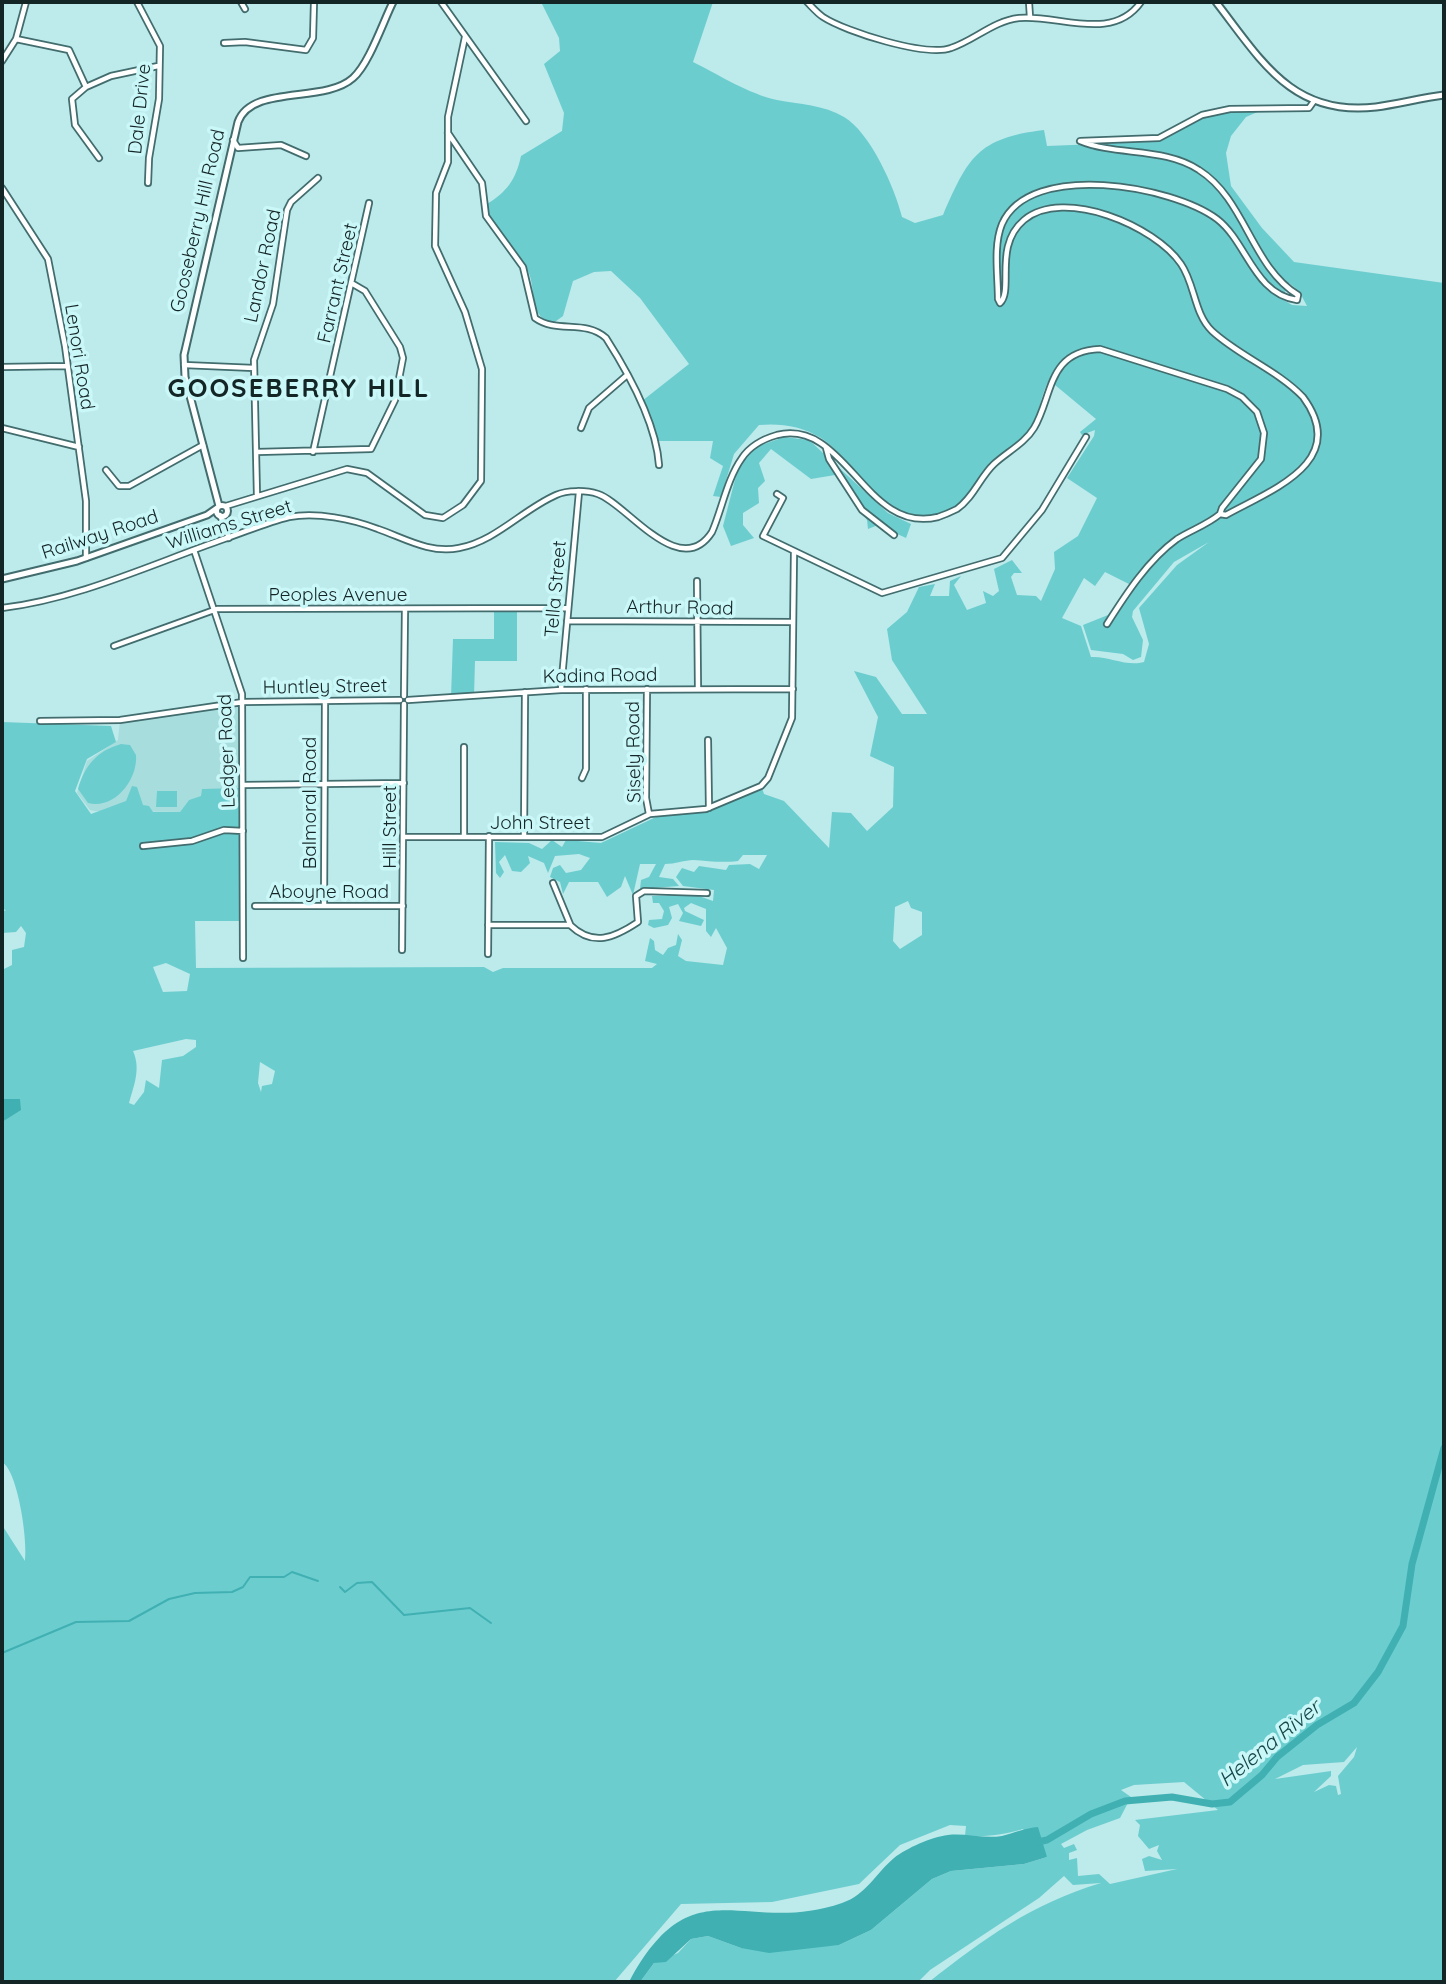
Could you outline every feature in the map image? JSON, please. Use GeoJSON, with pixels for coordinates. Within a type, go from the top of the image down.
{"type":"FeatureCollection","features":[{"type":"Feature","properties":{"kind":"street"},"geometry":{"type":"LineString","coordinates":[[2,61],[16,39],[26,2]]}},
{"type":"Feature","properties":{"kind":"street","name":"Dale Drive"},"geometry":{"type":"LineString","coordinates":[[137,2],[160,46],[159,99],[149,158],[148,183]]}},
{"type":"Feature","properties":{"kind":"street"},"geometry":{"type":"LineString","coordinates":[[241,2],[245,9]]}},
{"type":"Feature","properties":{"kind":"street"},"geometry":{"type":"LineString","coordinates":[[224,43],[245,42],[306,50],[313,38],[314,2]]}},
{"type":"Feature","properties":{"kind":"street","name":"Gooseberry Hill Road"},"geometry":{"type":"LineString","coordinates":[[223,510],[203,445],[184,365],[204,259],[240,116],[252,104],[334,89],[353,79],[393,2]]}},
{"type":"Feature","properties":{"kind":"street"},"geometry":{"type":"LineString","coordinates":[[441,2],[526,121]]}},
{"type":"Feature","properties":{"kind":"street"},"geometry":{"type":"LineString","coordinates":[[807,2],[822,17],[849,28],[934,52],[950,49],[998,23],[1030,18],[1101,24],[1123,17],[1140,2]]}},
{"type":"Feature","properties":{"kind":"street"},"geometry":{"type":"LineString","coordinates":[[1029,2],[1030,18]]}},
{"type":"Feature","properties":{"kind":"street"},"geometry":{"type":"LineString","coordinates":[[1216,2],[1280,81],[1314,101],[1357,108],[1444,95]]}},
{"type":"Feature","properties":{"kind":"street"},"geometry":{"type":"LineString","coordinates":[[229,537],[223,510],[257,496],[347,469],[367,473],[425,515],[437,519],[449,517],[463,505],[481,481],[482,369],[465,312],[435,246],[435,202],[448,162],[448,133],[465,37]]}},
{"type":"Feature","properties":{"kind":"street"},"geometry":{"type":"LineString","coordinates":[[16,39],[69,50],[86,87]]}},
{"type":"Feature","properties":{"kind":"street"},"geometry":{"type":"LineString","coordinates":[[99,158],[75,125],[72,99],[86,87],[123,72],[155,69],[159,66]]}},
{"type":"Feature","properties":{"kind":"street"},"geometry":{"type":"LineString","coordinates":[[1107,624],[1129,590],[1177,539],[1220,514],[1226,515],[1278,488],[1305,468],[1314,451],[1317,436],[1315,422],[1306,400],[1212,331],[1201,316],[1180,263],[1164,244],[1142,230],[1087,210],[1060,208],[1036,213],[1024,221],[1010,238],[1004,266],[1005,295],[1000,303],[1000,232],[1010,212],[1021,201],[1043,190],[1089,184],[1136,190],[1191,205],[1209,213],[1234,235],[1264,282],[1297,300],[1298,295],[1279,281],[1268,268],[1223,192],[1199,169],[1181,161],[1080,141],[1147,141],[1169,135],[1210,113],[1254,107],[1308,108],[1314,101]]}},
{"type":"Feature","properties":{"kind":"street"},"geometry":{"type":"LineString","coordinates":[[448,133],[482,183],[486,216],[523,267],[535,318],[554,327],[596,329],[606,338],[656,441],[659,465]]}},
{"type":"Feature","properties":{"kind":"street"},"geometry":{"type":"LineString","coordinates":[[233,139],[238,148],[281,145],[306,156]]}},
{"type":"Feature","properties":{"kind":"street","name":"Landor Road"},"geometry":{"type":"LineString","coordinates":[[257,496],[254,368],[272,304],[286,210],[291,202],[318,178]]}},
{"type":"Feature","properties":{"kind":"street","name":"Lenori Road"},"geometry":{"type":"LineString","coordinates":[[2,188],[48,259],[79,447],[89,557]]}},
{"type":"Feature","properties":{"kind":"street","name":"Farrant Street"},"geometry":{"type":"LineString","coordinates":[[313,452],[353,284],[369,203]]}},
{"type":"Feature","properties":{"kind":"street"},"geometry":{"type":"LineString","coordinates":[[257,452],[371,449],[395,400],[403,358],[400,347],[365,291],[353,284]]}},
{"type":"Feature","properties":{"kind":"street"},"geometry":{"type":"LineString","coordinates":[[579,492],[604,497],[639,527],[680,548],[693,548],[702,544],[712,532],[739,462],[750,449],[765,439],[788,433],[809,437],[827,448],[891,510],[916,519],[939,517],[965,502],[993,465],[1031,432],[1039,418],[1051,380],[1073,358],[1091,349],[1106,349],[1227,389],[1242,397],[1261,419],[1264,448],[1259,462],[1220,514]]}},
{"type":"Feature","properties":{"kind":"street"},"geometry":{"type":"LineString","coordinates":[[184,365],[254,368]]}},
{"type":"Feature","properties":{"kind":"street"},"geometry":{"type":"LineString","coordinates":[[2,367],[67,366]]}},
{"type":"Feature","properties":{"kind":"street"},"geometry":{"type":"LineString","coordinates":[[581,428],[589,408],[626,376]]}},
{"type":"Feature","properties":{"kind":"street"},"geometry":{"type":"LineString","coordinates":[[2,428],[79,447]]}},
{"type":"Feature","properties":{"kind":"street"},"geometry":{"type":"LineString","coordinates":[[777,494],[783,498],[764,536],[882,593],[1002,558],[1042,510],[1086,437]]}},
{"type":"Feature","properties":{"kind":"street"},"geometry":{"type":"LineString","coordinates":[[106,470],[119,486],[129,486],[203,445]]}},
{"type":"Feature","properties":{"kind":"street"},"geometry":{"type":"LineString","coordinates":[[827,448],[829,459],[862,510],[894,535]]}},
{"type":"Feature","properties":{"kind":"street","name":"Williams Street"},"geometry":{"type":"LineString","coordinates":[[2,608],[62,595],[290,517],[327,517],[368,526],[424,546],[455,549],[485,539],[551,497],[579,492]]}},
{"type":"Feature","properties":{"kind":"street","name":"Tella Street"},"geometry":{"type":"LineString","coordinates":[[561,690],[579,492]]}},
{"type":"Feature","properties":{"kind":"street","name":"Railway Road"},"geometry":{"type":"LineString","coordinates":[[2,579],[89,557],[223,510]]}},
{"type":"Feature","properties":{"kind":"street","name":"Ledger Road"},"geometry":{"type":"LineString","coordinates":[[194,550],[243,702],[243,958]]}},
{"type":"Feature","properties":{"kind":"street","name":"John Street"},"geometry":{"type":"LineString","coordinates":[[404,837],[602,836],[650,814],[709,808],[766,781],[791,725],[794,552]]}},
{"type":"Feature","properties":{"kind":"street"},"geometry":{"type":"LineString","coordinates":[[697,581],[698,689]]}},
{"type":"Feature","properties":{"kind":"street","name":"Peoples Avenue"},"geometry":{"type":"LineString","coordinates":[[114,646],[215,610],[568,608]]}},
{"type":"Feature","properties":{"kind":"street","name":"Hill Street"},"geometry":{"type":"LineString","coordinates":[[402,950],[405,609]]}},
{"type":"Feature","properties":{"kind":"street","name":"Arthur Road"},"geometry":{"type":"LineString","coordinates":[[567,621],[793,622]]}},
{"type":"Feature","properties":{"kind":"street","name":"Sisely Road"},"geometry":{"type":"LineString","coordinates":[[647,689],[646,798],[650,814]]}},
{"type":"Feature","properties":{"kind":"street","name":"Kadina Road"},"geometry":{"type":"LineString","coordinates":[[404,700],[561,690],[793,689]]}},
{"type":"Feature","properties":{"kind":"street"},"geometry":{"type":"LineString","coordinates":[[582,778],[586,769],[586,690]]}},
{"type":"Feature","properties":{"kind":"street"},"geometry":{"type":"LineString","coordinates":[[524,836],[525,692]]}},
{"type":"Feature","properties":{"kind":"street","name":"Huntley Street"},"geometry":{"type":"LineString","coordinates":[[40,721],[120,720],[243,702],[404,700]]}},
{"type":"Feature","properties":{"kind":"street","name":"Balmoral Road"},"geometry":{"type":"LineString","coordinates":[[324,906],[325,701]]}},
{"type":"Feature","properties":{"kind":"street"},"geometry":{"type":"LineString","coordinates":[[708,740],[709,808]]}},
{"type":"Feature","properties":{"kind":"street"},"geometry":{"type":"LineString","coordinates":[[464,747],[464,836]]}},
{"type":"Feature","properties":{"kind":"street"},"geometry":{"type":"LineString","coordinates":[[243,785],[404,783]]}},
{"type":"Feature","properties":{"kind":"street"},"geometry":{"type":"LineString","coordinates":[[143,846],[192,841],[225,830],[243,831]]}},
{"type":"Feature","properties":{"kind":"street"},"geometry":{"type":"LineString","coordinates":[[488,954],[489,836]]}},
{"type":"Feature","properties":{"kind":"street"},"geometry":{"type":"LineString","coordinates":[[553,883],[570,925],[580,934],[596,940],[613,937],[638,922],[636,896],[644,891],[707,893]]}},
{"type":"Feature","properties":{"kind":"street","name":"Aboyne Road"},"geometry":{"type":"LineString","coordinates":[[255,906],[403,906]]}},
{"type":"Feature","properties":{"kind":"street"},"geometry":{"type":"LineString","coordinates":[[488,925],[570,925]]}},
{"type":"Feature","properties":{"kind":"shaded area"},"geometry":{"type":"Polygon","coordinates":[[[541,2],[713,2],[693,62],[756,93],[777,100],[820,107],[854,124],[880,162],[894,191],[902,217],[915,223],[943,215],[968,165],[989,145],[1003,139],[1044,130],[1047,146],[1148,142],[1169,136],[1203,116],[1269,107],[1246,117],[1231,136],[1226,153],[1231,186],[1262,228],[1294,262],[1444,283],[1444,1982],[929,1982],[1010,1924],[1052,1901],[1101,1883],[1073,1885],[1064,1876],[1039,1898],[930,1970],[918,1982],[640,1982],[654,1963],[678,1953],[691,1939],[708,1936],[741,1948],[839,1945],[871,1930],[932,1879],[951,1871],[1024,1864],[1047,1857],[1023,1829],[994,1835],[965,1836],[966,1826],[950,1825],[900,1845],[859,1884],[772,1902],[681,1904],[614,1982],[2,1982],[2,1525],[25,1561],[26,1551],[17,1492],[8,1468],[2,1462],[2,1122],[11,1115],[20,1099],[2,1099],[2,970],[12,965],[12,950],[24,947],[26,933],[21,926],[16,932],[2,933],[2,910],[6,911],[2,907],[2,722],[111,726],[116,742],[87,759],[75,791],[91,814],[126,801],[132,786],[137,787],[143,805],[149,806],[153,812],[180,812],[189,800],[201,796],[202,789],[240,788],[243,921],[195,921],[196,968],[484,967],[493,972],[503,968],[652,968],[657,964],[645,961],[650,938],[654,941],[655,950],[663,955],[668,948],[676,945],[678,934],[682,940],[678,956],[686,961],[723,965],[727,948],[716,928],[711,937],[706,931],[706,909],[691,903],[684,908],[704,920],[701,926],[679,921],[683,913],[678,904],[669,907],[672,918],[668,925],[654,928],[648,925],[649,920],[662,919],[664,911],[659,903],[653,903],[652,896],[696,895],[713,901],[714,890],[683,886],[676,877],[682,868],[694,872],[699,866],[726,870],[729,865],[750,864],[759,869],[767,855],[743,855],[738,861],[732,862],[693,860],[665,864],[659,877],[673,879],[679,886],[640,889],[641,880],[649,877],[656,864],[640,864],[633,895],[625,876],[621,887],[607,897],[598,882],[569,882],[563,894],[560,882],[550,877],[553,868],[560,865],[566,873],[581,870],[590,858],[579,854],[555,856],[548,873],[544,863],[528,856],[530,863],[521,872],[512,871],[505,855],[499,862],[504,872],[500,878],[496,873],[495,842],[529,843],[542,849],[552,840],[562,847],[566,840],[601,843],[656,817],[704,810],[762,788],[764,794],[784,801],[829,848],[832,812],[851,813],[867,831],[893,807],[894,767],[870,756],[878,717],[854,671],[876,677],[902,714],[927,714],[892,660],[887,629],[907,612],[919,587],[935,584],[930,596],[949,596],[950,581],[961,576],[954,585],[967,610],[986,603],[983,591],[993,596],[999,591],[994,569],[1012,560],[1022,573],[1014,573],[1011,577],[1017,595],[1036,596],[1041,601],[1055,569],[1054,552],[1078,536],[1097,498],[1067,478],[1094,436],[1095,430],[1082,435],[1080,432],[1096,419],[1049,380],[1029,432],[986,469],[961,503],[935,517],[915,517],[897,509],[881,497],[821,438],[799,428],[775,424],[759,425],[734,454],[721,497],[713,496],[723,466],[710,458],[713,441],[659,441],[642,401],[689,364],[640,298],[611,271],[594,272],[573,281],[563,316],[552,324],[544,320],[536,308],[528,271],[488,215],[487,204],[510,184],[521,156],[562,131],[564,113],[544,64],[560,51],[559,38],[541,2]],[[1289,283],[1282,299],[1292,305],[1307,306],[1299,291],[1289,283]],[[1209,542],[1174,562],[1133,611],[1132,617],[1143,640],[1141,657],[1133,660],[1123,654],[1091,650],[1083,625],[1108,615],[1131,585],[1105,572],[1095,586],[1084,578],[1062,618],[1081,626],[1091,657],[1131,663],[1144,662],[1149,644],[1139,608],[1177,565],[1209,542]],[[908,901],[895,907],[893,941],[900,949],[922,935],[922,912],[911,908],[908,901]],[[166,963],[153,967],[163,992],[187,991],[190,974],[166,963]],[[186,1039],[133,1051],[136,1077],[129,1103],[134,1105],[144,1092],[146,1080],[159,1088],[162,1060],[183,1056],[196,1047],[196,1040],[186,1039]],[[260,1062],[258,1083],[261,1092],[262,1086],[272,1084],[275,1071],[260,1062]],[[1357,1747],[1344,1762],[1303,1765],[1275,1779],[1331,1771],[1331,1776],[1314,1792],[1329,1785],[1336,1786],[1338,1795],[1341,1794],[1338,1776],[1354,1757],[1357,1747]],[[1184,1782],[1134,1785],[1121,1790],[1131,1797],[1120,1818],[1087,1830],[1061,1844],[1064,1848],[1074,1844],[1077,1850],[1069,1853],[1069,1860],[1077,1858],[1078,1876],[1099,1874],[1110,1884],[1177,1869],[1145,1871],[1142,1859],[1149,1856],[1162,1860],[1157,1851],[1159,1845],[1149,1849],[1138,1836],[1140,1825],[1135,1820],[1218,1810],[1184,1782]]]}},
{"type":"Feature","properties":{"kind":"shaded area"},"geometry":{"type":"Polygon","coordinates":[[[784,437],[809,440],[888,513],[911,524],[906,538],[878,525],[868,529],[867,520],[835,475],[811,479],[771,449],[759,463],[765,481],[758,488],[759,503],[743,513],[743,525],[754,538],[731,546],[723,526],[738,468],[750,449],[784,437]]]}},
{"type":"Feature","properties":{"kind":"shaded area"},"geometry":{"type":"Polygon","coordinates":[[[494,608],[517,608],[517,661],[475,661],[474,696],[451,697],[453,639],[494,639],[494,608]]]}},
{"type":"Feature","properties":{"kind":"shaded area"},"geometry":{"type":"Polygon","coordinates":[[[243,702],[243,787],[189,800],[180,812],[94,811],[90,810],[77,793],[87,761],[118,740],[120,720],[243,702]]]}},
{"type":"Feature","properties":{"kind":"shaded area"},"geometry":{"type":"Polygon","coordinates":[[[121,744],[130,745],[136,755],[136,765],[129,783],[107,802],[88,803],[78,789],[84,773],[99,755],[121,744]]]}},
{"type":"Feature","properties":{"kind":"shaded area"},"geometry":{"type":"Polygon","coordinates":[[[157,791],[177,791],[177,807],[156,807],[157,791]]]}},
{"type":"Feature","properties":{"kind":"shaded area"},"geometry":{"type":"Polygon","coordinates":[[[2,1099],[20,1099],[21,1110],[2,1122],[2,1099]]]}},
{"type":"Feature","properties":{"kind":"shaded area"},"geometry":{"type":"Polygon","coordinates":[[[1038,1827],[1047,1857],[1024,1864],[951,1871],[932,1879],[871,1930],[839,1945],[769,1953],[741,1948],[708,1936],[691,1939],[666,1962],[654,1963],[640,1982],[629,1982],[653,1946],[676,1924],[699,1913],[723,1910],[776,1913],[807,1911],[842,1903],[858,1895],[894,1858],[927,1841],[955,1835],[1002,1836],[1038,1827]]]}},
{"type":"Feature","properties":{"kind":"waterway","name":"Helena River"},"geometry":{"type":"LineString","coordinates":[[1033,1843],[1047,1840],[1091,1814],[1125,1801],[1172,1797],[1212,1804],[1230,1802],[1262,1775],[1277,1757],[1317,1725],[1354,1703],[1378,1672],[1403,1626],[1412,1564],[1444,1448]]}},
{"type":"Feature","properties":{"kind":"waterway"},"geometry":{"type":"LineString","coordinates":[[2,1653],[76,1622],[129,1621],[169,1599],[195,1593],[232,1592],[243,1587],[250,1577],[284,1577],[292,1572],[318,1581]]}},
{"type":"Feature","properties":{"kind":"waterway"},"geometry":{"type":"LineString","coordinates":[[340,1587],[345,1592],[357,1583],[372,1582],[404,1615],[470,1608],[491,1623]]}},
{"type":"Feature","properties":{"kind":"district","name":"GOOSEBERRY HILL"},"geometry":{"type":"Point","coordinates":[299,389]}}]}
